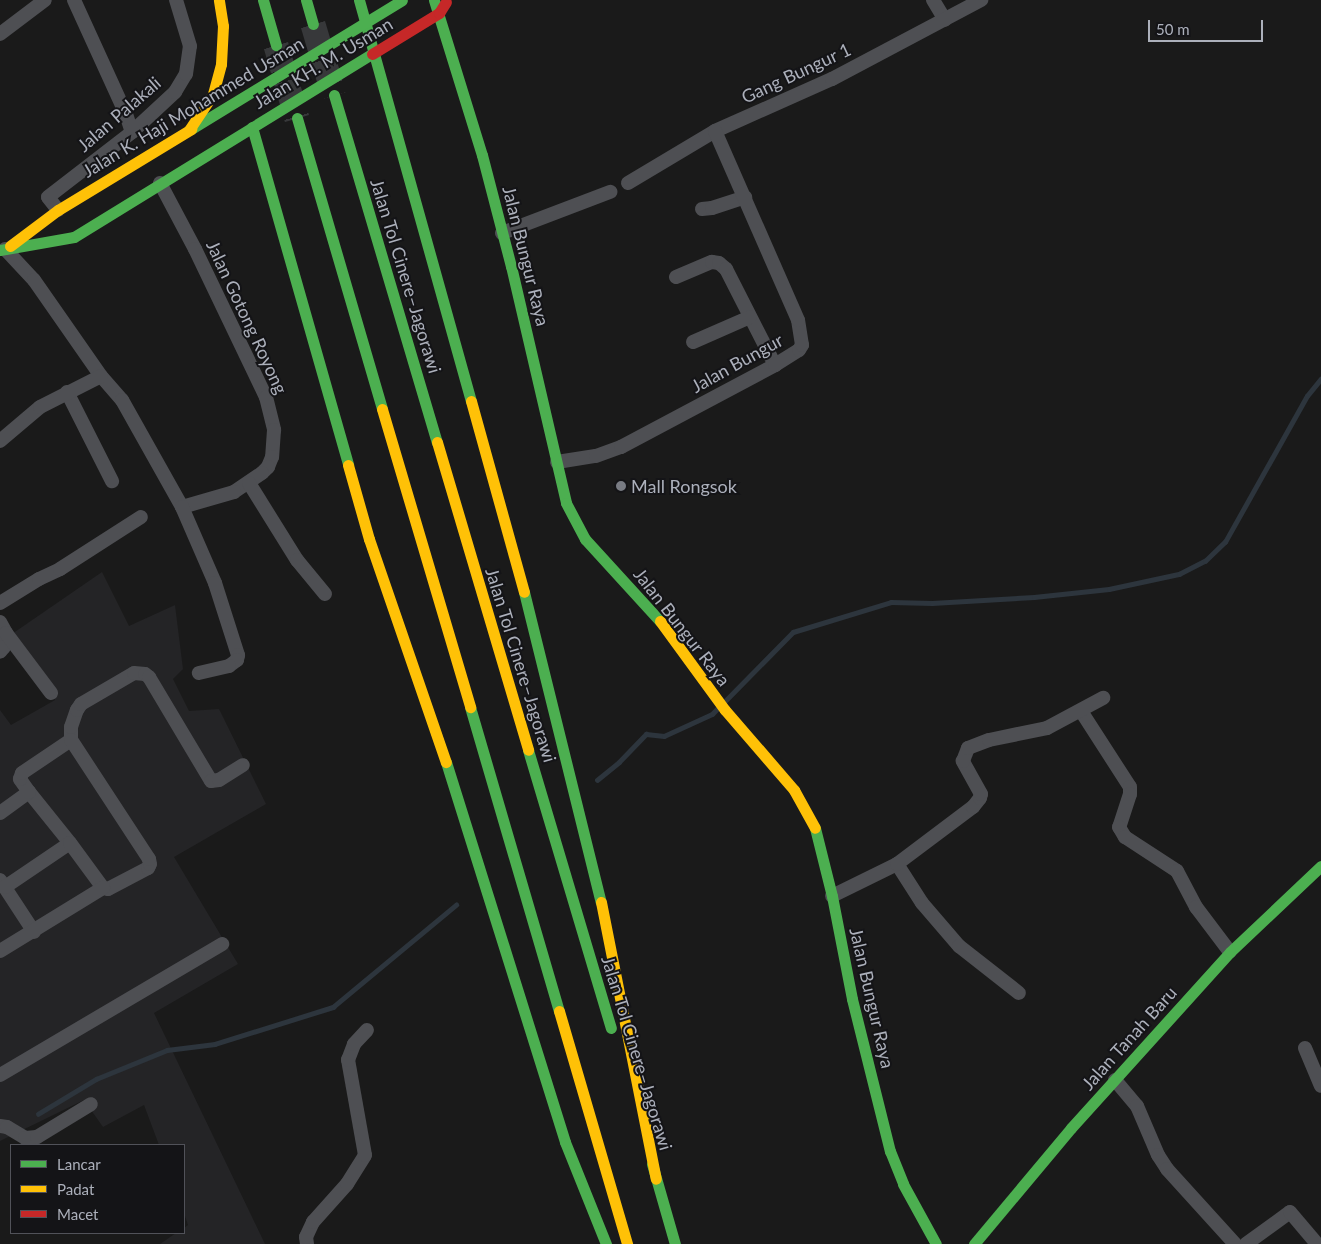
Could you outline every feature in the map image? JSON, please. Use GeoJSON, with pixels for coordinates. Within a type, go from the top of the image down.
{"type":"FeatureCollection","features":[{"type":"Feature","properties":{"kind":"main road"},"geometry":{"type":"LineString","coordinates":[[189,130],[197,121],[213,94],[221,64],[223,26],[218,0]]}},
{"type":"Feature","properties":{"kind":"main road"},"geometry":{"type":"LineString","coordinates":[[263,0],[276,45]]}},
{"type":"Feature","properties":{"kind":"main road"},"geometry":{"type":"LineString","coordinates":[[306,0],[313,24]]}},
{"type":"Feature","properties":{"kind":"main road"},"geometry":{"type":"LineString","coordinates":[[359,0],[533,625],[596,877],[656,1179]]}},
{"type":"Feature","properties":{"kind":"main road","name":"Jalan K. Haji Mohammed Usman"},"geometry":{"type":"LineString","coordinates":[[3,250],[58,210],[402,0]]}},
{"type":"Feature","properties":{"kind":"main road","name":"Jalan Bungur Raya"},"geometry":{"type":"LineString","coordinates":[[434,0],[482,155],[558,462],[566,503],[575,524],[585,539],[654,613],[725,710],[779,771],[807,811],[814,828],[832,896],[852,999],[890,1151],[903,1184],[935,1243]]}},
{"type":"Feature","properties":{"kind":"main road"},"geometry":{"type":"LineString","coordinates":[[438,13],[447,0]]}},
{"type":"Feature","properties":{"kind":"main road","name":"Jalan KH. M. Usman"},"geometry":{"type":"LineString","coordinates":[[252,127],[438,13]]}},
{"type":"Feature","properties":{"kind":"main road","name":"Jalan Tol Cinere–Jagorawi"},"geometry":{"type":"LineString","coordinates":[[334,96],[614,1036]]}},
{"type":"Feature","properties":{"kind":"main road"},"geometry":{"type":"LineString","coordinates":[[297,118],[627,1244]]}},
{"type":"Feature","properties":{"kind":"main road"},"geometry":{"type":"LineString","coordinates":[[3,250],[74,236],[252,127],[369,539],[444,757],[565,1142],[606,1244]]}},
{"type":"Feature","properties":{"kind":"main road"},"geometry":{"type":"LineString","coordinates":[[58,210],[74,236]]}},
{"type":"Feature","properties":{"kind":"main road","name":"Jalan Tanah Baru"},"geometry":{"type":"LineString","coordinates":[[974,1244],[1071,1128],[1228,950],[1321,866]]}},
{"type":"Feature","properties":{"kind":"main road","name":"Jalan Tol Cinere–Jagorawi"},"geometry":{"type":"LineString","coordinates":[[619,1055],[675,1244]]}},
{"type":"Feature","properties":{"kind":"street"},"geometry":{"type":"LineString","coordinates":[[0,34],[45,0]]}},
{"type":"Feature","properties":{"kind":"street"},"geometry":{"type":"LineString","coordinates":[[74,0],[132,132]]}},
{"type":"Feature","properties":{"kind":"street","name":"Jalan Palakali"},"geometry":{"type":"LineString","coordinates":[[58,210],[48,197],[132,132],[175,92],[186,74],[190,46],[176,0]]}},
{"type":"Feature","properties":{"kind":"street"},"geometry":{"type":"LineString","coordinates":[[933,0],[944,20]]}},
{"type":"Feature","properties":{"kind":"street","name":"Gang Bungur 1"},"geometry":{"type":"LineString","coordinates":[[628,183],[715,131],[832,79],[981,0]]}},
{"type":"Feature","properties":{"kind":"street","name":"Jalan Bungur"},"geometry":{"type":"LineString","coordinates":[[558,462],[596,456],[622,447],[774,365],[799,350],[802,345],[798,320],[715,131]]}},
{"type":"Feature","properties":{"kind":"street","name":"Jalan Gotong Royong"},"geometry":{"type":"LineString","coordinates":[[160,184],[195,249],[266,397],[274,430],[272,457],[268,467],[249,483],[234,492],[182,507]]}},
{"type":"Feature","properties":{"kind":"street"},"geometry":{"type":"LineString","coordinates":[[502,233],[610,192]]}},
{"type":"Feature","properties":{"kind":"street"},"geometry":{"type":"LineString","coordinates":[[702,209],[712,208],[744,197]]}},
{"type":"Feature","properties":{"kind":"street"},"geometry":{"type":"LineString","coordinates":[[3,250],[34,280],[100,376],[122,400],[182,507],[215,583],[238,655],[237,660],[229,666],[199,673]]}},
{"type":"Feature","properties":{"kind":"street"},"geometry":{"type":"LineString","coordinates":[[676,277],[712,262],[719,263],[726,269],[774,365]]}},
{"type":"Feature","properties":{"kind":"street"},"geometry":{"type":"LineString","coordinates":[[693,342],[750,317]]}},
{"type":"Feature","properties":{"kind":"street"},"geometry":{"type":"LineString","coordinates":[[0,440],[40,407],[100,376]]}},
{"type":"Feature","properties":{"kind":"street"},"geometry":{"type":"LineString","coordinates":[[67,392],[112,481]]}},
{"type":"Feature","properties":{"kind":"street"},"geometry":{"type":"LineString","coordinates":[[249,483],[297,560],[325,594]]}},
{"type":"Feature","properties":{"kind":"street"},"geometry":{"type":"LineString","coordinates":[[0,603],[39,579],[60,569],[141,518]]}},
{"type":"Feature","properties":{"kind":"street"},"geometry":{"type":"LineString","coordinates":[[0,652],[4,647],[3,628]]}},
{"type":"Feature","properties":{"kind":"street"},"geometry":{"type":"LineString","coordinates":[[3,628],[51,692]]}},
{"type":"Feature","properties":{"kind":"street"},"geometry":{"type":"LineString","coordinates":[[0,951],[34,932],[103,888],[113,888],[148,868],[149,859],[71,740],[71,727],[81,704],[134,673],[140,672],[148,677],[211,781],[219,780],[243,766]]}},
{"type":"Feature","properties":{"kind":"street"},"geometry":{"type":"LineString","coordinates":[[832,896],[897,864],[973,807],[980,798],[980,794],[963,762],[968,748],[989,740],[1047,728],[1082,711],[1103,698]]}},
{"type":"Feature","properties":{"kind":"street"},"geometry":{"type":"LineString","coordinates":[[1082,711],[1130,788],[1130,794],[1119,827],[1125,837],[1177,872],[1196,907],[1228,950]]}},
{"type":"Feature","properties":{"kind":"street"},"geometry":{"type":"LineString","coordinates":[[71,740],[22,773],[20,780],[103,888]]}},
{"type":"Feature","properties":{"kind":"street"},"geometry":{"type":"LineString","coordinates":[[0,813],[30,792]]}},
{"type":"Feature","properties":{"kind":"street"},"geometry":{"type":"LineString","coordinates":[[34,932],[2,883],[70,843]]}},
{"type":"Feature","properties":{"kind":"street"},"geometry":{"type":"LineString","coordinates":[[897,864],[922,903],[959,946],[1019,993]]}},
{"type":"Feature","properties":{"kind":"street"},"geometry":{"type":"LineString","coordinates":[[0,1075],[222,944]]}},
{"type":"Feature","properties":{"kind":"street"},"geometry":{"type":"LineString","coordinates":[[307,1244],[306,1237],[313,1222],[347,1184],[365,1155],[348,1060],[354,1044],[367,1030]]}},
{"type":"Feature","properties":{"kind":"street"},"geometry":{"type":"LineString","coordinates":[[1305,1048],[1321,1086]]}},
{"type":"Feature","properties":{"kind":"street"},"geometry":{"type":"LineString","coordinates":[[1115,1080],[1137,1106],[1158,1155],[1167,1169],[1235,1244]]}},
{"type":"Feature","properties":{"kind":"street"},"geometry":{"type":"LineString","coordinates":[[0,1126],[7,1127],[25,1138],[37,1137],[91,1104]]}},
{"type":"Feature","properties":{"kind":"street"},"geometry":{"type":"LineString","coordinates":[[1246,1244],[1290,1212],[1317,1244],[1321,1238]]}},
{"type":"Feature","properties":{"kind":"shaded area"},"geometry":{"type":"Polygon","coordinates":[[[102,572],[129,626],[175,605],[183,669],[173,679],[189,711],[219,709],[266,804],[174,857],[238,964],[154,1013],[265,1244],[160,1244],[175,1234],[185,1234],[185,1227],[188,1225],[185,1216],[185,1144],[159,1144],[144,1105],[103,1127],[84,1100],[0,1141],[0,710],[11,725],[55,700],[9,636],[102,572]]]}},
{"type":"Feature","properties":{"kind":"waterway"},"geometry":{"type":"LineString","coordinates":[[724,702],[793,632],[891,602],[932,603],[1034,597],[1109,589],[1179,574],[1205,561],[1225,542],[1307,396],[1321,379]]}},
{"type":"Feature","properties":{"kind":"waterway"},"geometry":{"type":"LineString","coordinates":[[597,780],[619,762],[646,734],[664,736],[712,714],[717,709]]}},
{"type":"Feature","properties":{"kind":"waterway"},"geometry":{"type":"LineString","coordinates":[[38,1114],[96,1079],[167,1050],[215,1044],[333,1007],[456,905]]}},
{"type":"Feature","properties":{"kind":"tunnel"},"geometry":{"type":"LineString","coordinates":[[313,24],[334,95]]}},
{"type":"Feature","properties":{"kind":"tunnel"},"geometry":{"type":"LineString","coordinates":[[276,45],[297,118]]}},
{"type":"Feature","properties":{"kind":"traffic: fast"},"geometry":{"type":"LineString","coordinates":[[263,0],[276,45]]}},
{"type":"Feature","properties":{"kind":"traffic: fast"},"geometry":{"type":"LineString","coordinates":[[306,0],[313,24]]}},
{"type":"Feature","properties":{"kind":"traffic: fast"},"geometry":{"type":"LineString","coordinates":[[359,0],[471,401]]}},
{"type":"Feature","properties":{"kind":"traffic: fast"},"geometry":{"type":"LineString","coordinates":[[191,129],[402,0]]}},
{"type":"Feature","properties":{"kind":"traffic: fast"},"geometry":{"type":"LineString","coordinates":[[434,0],[482,155],[511,266],[566,503],[585,539],[660,621]]}},
{"type":"Feature","properties":{"kind":"traffic: fast"},"geometry":{"type":"LineString","coordinates":[[0,250],[74,237],[372,54]]}},
{"type":"Feature","properties":{"kind":"traffic: fast"},"geometry":{"type":"LineString","coordinates":[[334,95],[437,442]]}},
{"type":"Feature","properties":{"kind":"traffic: fast"},"geometry":{"type":"LineString","coordinates":[[297,118],[382,409]]}},
{"type":"Feature","properties":{"kind":"traffic: fast"},"geometry":{"type":"LineString","coordinates":[[252,127],[348,465]]}},
{"type":"Feature","properties":{"kind":"traffic: fast"},"geometry":{"type":"LineString","coordinates":[[524,592],[601,902]]}},
{"type":"Feature","properties":{"kind":"traffic: fast"},"geometry":{"type":"LineString","coordinates":[[470,707],[559,1011]]}},
{"type":"Feature","properties":{"kind":"traffic: fast"},"geometry":{"type":"LineString","coordinates":[[528,750],[611,1028]]}},
{"type":"Feature","properties":{"kind":"traffic: fast"},"geometry":{"type":"LineString","coordinates":[[446,762],[565,1142],[606,1244]]}},
{"type":"Feature","properties":{"kind":"traffic: fast"},"geometry":{"type":"LineString","coordinates":[[815,828],[832,896],[852,999],[890,1151],[903,1184],[936,1244]]}},
{"type":"Feature","properties":{"kind":"traffic: fast"},"geometry":{"type":"LineString","coordinates":[[974,1244],[1071,1128],[1230,952],[1321,866]]}},
{"type":"Feature","properties":{"kind":"traffic: fast"},"geometry":{"type":"LineString","coordinates":[[652,1164],[675,1244]]}},
{"type":"Feature","properties":{"kind":"traffic: slow"},"geometry":{"type":"LineString","coordinates":[[189,130],[213,94],[221,64],[223,26],[219,0]]}},
{"type":"Feature","properties":{"kind":"traffic: slow"},"geometry":{"type":"LineString","coordinates":[[10,246],[58,210],[191,129]]}},
{"type":"Feature","properties":{"kind":"traffic: slow"},"geometry":{"type":"LineString","coordinates":[[471,401],[524,592]]}},
{"type":"Feature","properties":{"kind":"traffic: slow"},"geometry":{"type":"LineString","coordinates":[[382,409],[470,707]]}},
{"type":"Feature","properties":{"kind":"traffic: slow"},"geometry":{"type":"LineString","coordinates":[[437,442],[528,750]]}},
{"type":"Feature","properties":{"kind":"traffic: slow"},"geometry":{"type":"LineString","coordinates":[[348,465],[369,539],[446,762]]}},
{"type":"Feature","properties":{"kind":"traffic: slow"},"geometry":{"type":"LineString","coordinates":[[660,621],[725,710],[794,790],[815,828]]}},
{"type":"Feature","properties":{"kind":"traffic: slow"},"geometry":{"type":"LineString","coordinates":[[601,902],[656,1179]]}},
{"type":"Feature","properties":{"kind":"traffic: slow"},"geometry":{"type":"LineString","coordinates":[[559,1011],[627,1244]]}},
{"type":"Feature","properties":{"kind":"traffic: jam"},"geometry":{"type":"LineString","coordinates":[[372,54],[439,13],[446,2]]}},
{"type":"Feature","properties":{"kind":"place","name":"Mall Rongsok"},"geometry":{"type":"Point","coordinates":[621,486]}}]}
